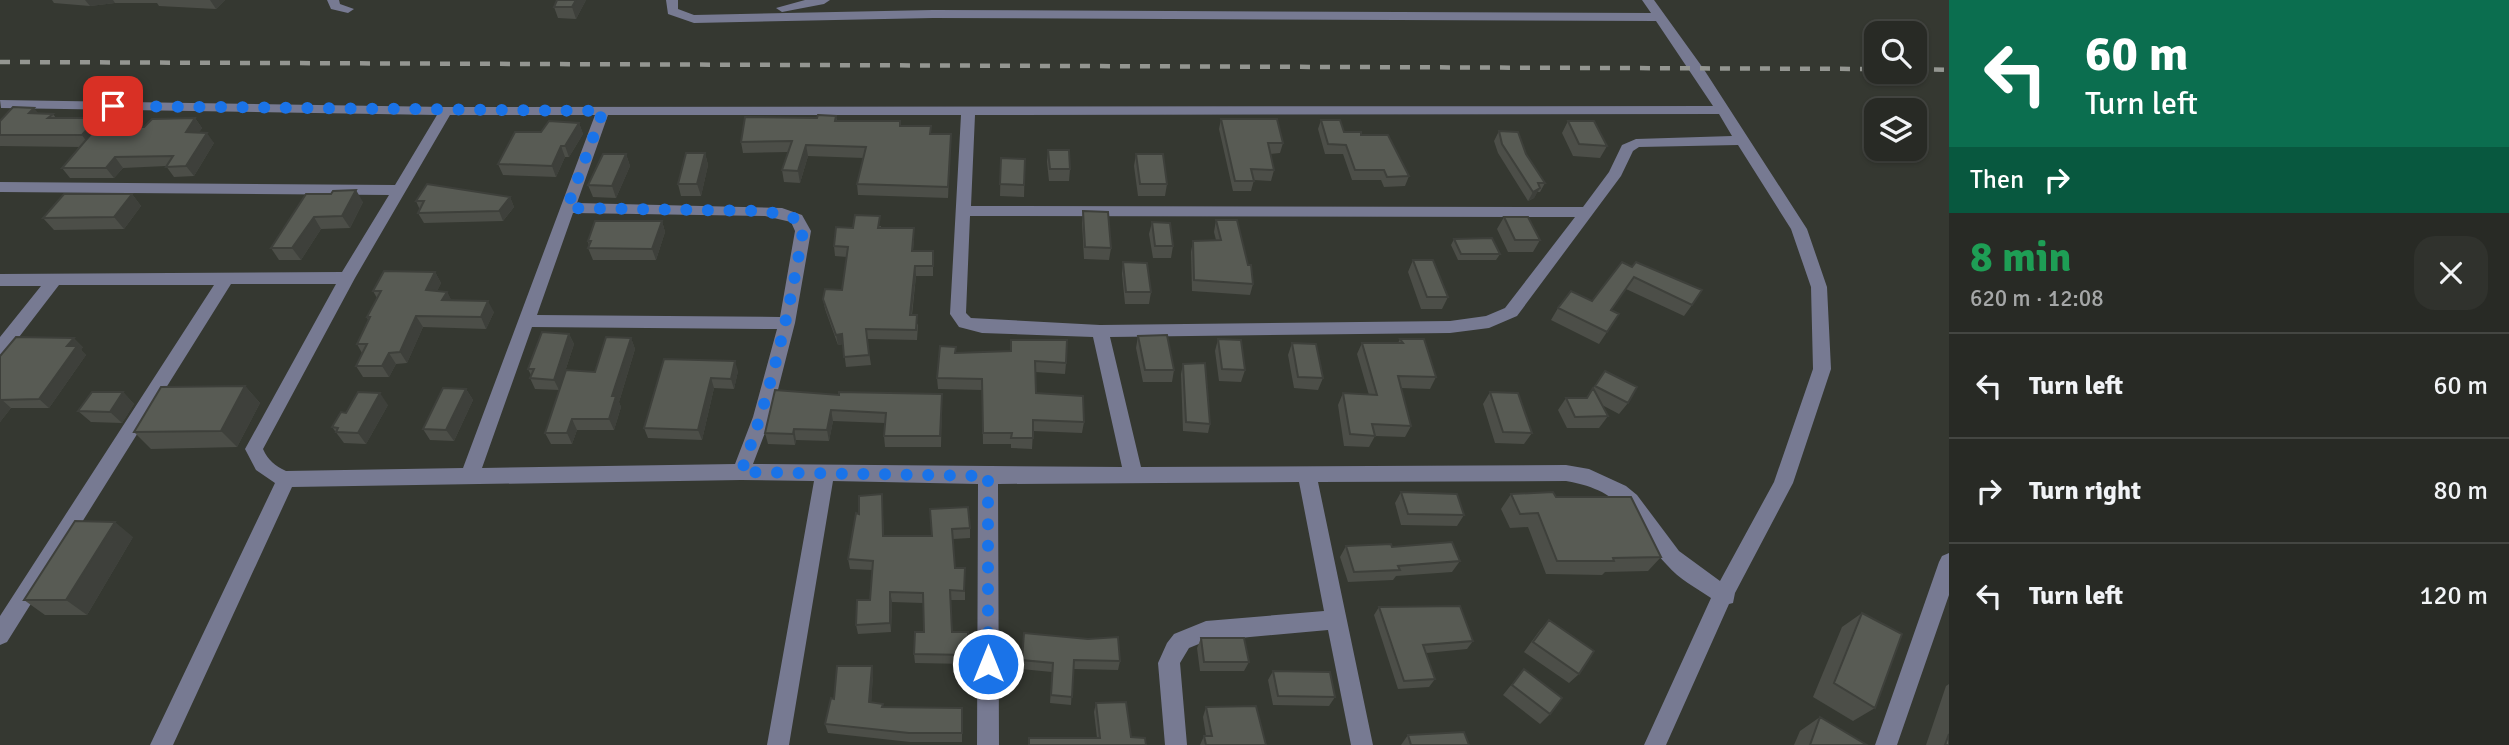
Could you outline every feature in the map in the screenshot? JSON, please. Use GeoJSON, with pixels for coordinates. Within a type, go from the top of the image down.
{"type":"FeatureCollection","features":[{"type":"Feature","properties":{"kind":"street"},"geometry":{"type":"LineString","coordinates":[[333,0],[335,6],[348,9]]}},
{"type":"Feature","properties":{"kind":"street"},"geometry":{"type":"LineString","coordinates":[[672,0],[672,10],[681,16],[731,19],[933,14],[1659,17]]}},
{"type":"Feature","properties":{"kind":"street"},"geometry":{"type":"LineString","coordinates":[[731,19],[824,0]]}},
{"type":"Feature","properties":{"kind":"street"},"geometry":{"type":"LineString","coordinates":[[1648,0],[1799,229],[1819,287],[1822,369],[1783,483],[1726,596],[1707,626],[1655,745]]}},
{"type":"Feature","properties":{"kind":"street"},"geometry":{"type":"LineString","coordinates":[[0,104],[446,111],[1722,110]]}},
{"type":"Feature","properties":{"kind":"street"},"geometry":{"type":"LineString","coordinates":[[968,110],[965,211],[958,267],[958,314],[965,323],[982,327],[1100,331],[1450,327],[1489,322],[1511,312],[1616,173],[1627,148],[1636,143],[1740,140]]}},
{"type":"Feature","properties":{"kind":"street"},"geometry":{"type":"LineString","coordinates":[[446,111],[346,278],[254,449],[261,467],[286,479],[741,472],[988,476],[1566,473],[1591,476],[1626,494],[1673,559],[1726,596]]}},
{"type":"Feature","properties":{"kind":"street"},"geometry":{"type":"LineString","coordinates":[[469,478],[603,111]]}},
{"type":"Feature","properties":{"kind":"street"},"geometry":{"type":"LineString","coordinates":[[0,187],[399,190]]}},
{"type":"Feature","properties":{"kind":"street"},"geometry":{"type":"LineString","coordinates":[[567,208],[765,211],[797,219],[803,231],[787,323],[762,417],[741,472]]}},
{"type":"Feature","properties":{"kind":"street"},"geometry":{"type":"LineString","coordinates":[[965,211],[1587,212]]}},
{"type":"Feature","properties":{"kind":"street"},"geometry":{"type":"LineString","coordinates":[[0,279],[346,278]]}},
{"type":"Feature","properties":{"kind":"street"},"geometry":{"type":"LineString","coordinates":[[0,349],[55,279]]}},
{"type":"Feature","properties":{"kind":"street"},"geometry":{"type":"LineString","coordinates":[[0,635],[226,279]]}},
{"type":"Feature","properties":{"kind":"street"},"geometry":{"type":"LineString","coordinates":[[526,321],[787,323]]}},
{"type":"Feature","properties":{"kind":"street"},"geometry":{"type":"LineString","coordinates":[[1100,331],[1133,475]]}},
{"type":"Feature","properties":{"kind":"street"},"geometry":{"type":"LineString","coordinates":[[778,745],[825,473]]}},
{"type":"Feature","properties":{"kind":"street"},"geometry":{"type":"LineString","coordinates":[[1307,475],[1362,745]]}},
{"type":"Feature","properties":{"kind":"street"},"geometry":{"type":"LineString","coordinates":[[988,476],[988,745]]}},
{"type":"Feature","properties":{"kind":"street"},"geometry":{"type":"LineString","coordinates":[[161,745],[286,479]]}},
{"type":"Feature","properties":{"kind":"street"},"geometry":{"type":"LineString","coordinates":[[1886,745],[1949,562]]}},
{"type":"Feature","properties":{"kind":"street"},"geometry":{"type":"LineString","coordinates":[[1176,745],[1169,663],[1179,641],[1191,634],[1206,631],[1337,621]]}},
{"type":"Feature","properties":{"kind":"building"},"geometry":{"type":"Polygon","coordinates":[[[557,0],[576,0],[572,7],[554,7],[557,0]]]}},
{"type":"Feature","properties":{"kind":"building"},"geometry":{"type":"Polygon","coordinates":[[[13,107],[34,108],[29,113],[53,114],[48,118],[97,118],[82,135],[0,135],[0,121],[13,107]]]}},
{"type":"Feature","properties":{"kind":"building"},"geometry":{"type":"Polygon","coordinates":[[[818,115],[836,116],[835,121],[900,121],[900,126],[931,126],[930,134],[951,134],[948,187],[857,184],[866,147],[806,145],[798,171],[782,170],[792,141],[741,142],[745,117],[817,118],[818,115]]]}},
{"type":"Feature","properties":{"kind":"building"},"geometry":{"type":"Polygon","coordinates":[[[195,118],[186,132],[207,133],[186,166],[166,167],[173,156],[115,157],[106,168],[62,168],[97,127],[144,127],[152,119],[195,118]]]}},
{"type":"Feature","properties":{"kind":"building"},"geometry":{"type":"Polygon","coordinates":[[[1221,119],[1277,119],[1283,143],[1268,143],[1274,170],[1251,169],[1254,181],[1235,181],[1221,119]]]}},
{"type":"Feature","properties":{"kind":"building"},"geometry":{"type":"Polygon","coordinates":[[[1321,120],[1340,120],[1344,132],[1388,135],[1409,176],[1387,177],[1384,170],[1355,170],[1346,145],[1328,144],[1321,120]]]}},
{"type":"Feature","properties":{"kind":"building"},"geometry":{"type":"Polygon","coordinates":[[[549,121],[579,123],[565,146],[561,146],[552,166],[498,164],[515,132],[541,132],[549,121]]]}},
{"type":"Feature","properties":{"kind":"building"},"geometry":{"type":"Polygon","coordinates":[[[1568,121],[1594,121],[1607,146],[1579,144],[1568,121]]]}},
{"type":"Feature","properties":{"kind":"building"},"geometry":{"type":"Polygon","coordinates":[[[1499,131],[1518,132],[1526,154],[1545,183],[1538,183],[1540,188],[1533,192],[1502,144],[1499,131]]]}},
{"type":"Feature","properties":{"kind":"building"},"geometry":{"type":"Polygon","coordinates":[[[1048,150],[1069,150],[1070,169],[1050,169],[1048,150]]]}},
{"type":"Feature","properties":{"kind":"building"},"geometry":{"type":"Polygon","coordinates":[[[686,153],[705,153],[697,184],[678,184],[686,153]]]}},
{"type":"Feature","properties":{"kind":"building"},"geometry":{"type":"Polygon","coordinates":[[[603,154],[626,154],[612,186],[588,185],[603,154]]]}},
{"type":"Feature","properties":{"kind":"building"},"geometry":{"type":"Polygon","coordinates":[[[1136,154],[1163,154],[1167,184],[1140,184],[1136,154]]]}},
{"type":"Feature","properties":{"kind":"building"},"geometry":{"type":"Polygon","coordinates":[[[1001,158],[1025,159],[1024,185],[1000,184],[1001,158]]]}},
{"type":"Feature","properties":{"kind":"building"},"geometry":{"type":"Polygon","coordinates":[[[427,184],[510,197],[499,211],[418,213],[424,201],[416,201],[427,184]]]}},
{"type":"Feature","properties":{"kind":"building"},"geometry":{"type":"Polygon","coordinates":[[[356,190],[342,216],[314,217],[292,248],[271,248],[306,194],[356,190]]]}},
{"type":"Feature","properties":{"kind":"building"},"geometry":{"type":"Polygon","coordinates":[[[64,194],[132,194],[114,217],[43,218],[64,194]]]}},
{"type":"Feature","properties":{"kind":"building"},"geometry":{"type":"Polygon","coordinates":[[[1083,211],[1108,212],[1111,248],[1085,247],[1083,211]]]}},
{"type":"Feature","properties":{"kind":"building"},"geometry":{"type":"Polygon","coordinates":[[[855,215],[880,216],[878,228],[914,228],[912,251],[933,251],[933,266],[915,266],[910,315],[917,315],[916,330],[866,329],[869,355],[844,357],[842,334],[836,335],[823,299],[825,289],[842,290],[848,247],[834,246],[836,227],[853,228],[855,215]]]}},
{"type":"Feature","properties":{"kind":"building"},"geometry":{"type":"Polygon","coordinates":[[[1504,217],[1528,217],[1540,240],[1515,240],[1504,217]]]}},
{"type":"Feature","properties":{"kind":"building"},"geometry":{"type":"Polygon","coordinates":[[[1216,220],[1237,220],[1248,265],[1251,265],[1253,284],[1194,280],[1193,241],[1221,240],[1216,220]]]}},
{"type":"Feature","properties":{"kind":"building"},"geometry":{"type":"Polygon","coordinates":[[[595,221],[662,221],[652,249],[588,248],[595,221]]]}},
{"type":"Feature","properties":{"kind":"building"},"geometry":{"type":"Polygon","coordinates":[[[1152,222],[1170,223],[1173,246],[1155,246],[1152,222]]]}},
{"type":"Feature","properties":{"kind":"building"},"geometry":{"type":"Polygon","coordinates":[[[1492,238],[1500,254],[1461,254],[1454,239],[1492,238]]]}},
{"type":"Feature","properties":{"kind":"building"},"geometry":{"type":"Polygon","coordinates":[[[1413,260],[1433,260],[1448,297],[1427,297],[1413,260]]]}},
{"type":"Feature","properties":{"kind":"building"},"geometry":{"type":"Polygon","coordinates":[[[1123,262],[1147,263],[1151,292],[1126,292],[1123,262]]]}},
{"type":"Feature","properties":{"kind":"building"},"geometry":{"type":"Polygon","coordinates":[[[1622,262],[1632,267],[1636,262],[1702,290],[1692,305],[1634,277],[1611,310],[1619,314],[1607,332],[1558,308],[1571,291],[1592,301],[1622,262]]]}},
{"type":"Feature","properties":{"kind":"building"},"geometry":{"type":"Polygon","coordinates":[[[384,271],[435,272],[426,290],[447,292],[442,300],[488,301],[481,317],[416,316],[400,352],[389,353],[382,366],[356,366],[367,344],[357,344],[381,291],[373,291],[384,271]]]}},
{"type":"Feature","properties":{"kind":"building"},"geometry":{"type":"Polygon","coordinates":[[[542,332],[569,334],[554,380],[530,378],[534,369],[528,369],[542,332]]]}},
{"type":"Feature","properties":{"kind":"building"},"geometry":{"type":"Polygon","coordinates":[[[1167,335],[1174,370],[1145,370],[1138,336],[1167,335]]]}},
{"type":"Feature","properties":{"kind":"building"},"geometry":{"type":"Polygon","coordinates":[[[16,337],[74,338],[67,346],[77,346],[39,399],[0,400],[0,356],[16,337]]]}},
{"type":"Feature","properties":{"kind":"building"},"geometry":{"type":"Polygon","coordinates":[[[606,337],[631,338],[612,396],[616,396],[609,419],[572,419],[567,433],[545,433],[566,370],[595,372],[606,337]]]}},
{"type":"Feature","properties":{"kind":"building"},"geometry":{"type":"Polygon","coordinates":[[[1218,339],[1241,340],[1245,370],[1222,369],[1218,339]]]}},
{"type":"Feature","properties":{"kind":"building"},"geometry":{"type":"Polygon","coordinates":[[[1400,339],[1424,339],[1436,377],[1398,376],[1411,426],[1372,424],[1375,436],[1350,434],[1343,393],[1377,395],[1362,343],[1403,343],[1400,339]]]}},
{"type":"Feature","properties":{"kind":"building"},"geometry":{"type":"Polygon","coordinates":[[[1011,340],[1067,340],[1066,363],[1035,361],[1036,393],[1083,396],[1084,422],[1033,420],[1033,438],[1011,438],[1012,433],[983,433],[982,379],[937,378],[940,346],[956,347],[955,353],[1011,351],[1011,340]]]}},
{"type":"Feature","properties":{"kind":"building"},"geometry":{"type":"Polygon","coordinates":[[[1292,343],[1316,344],[1323,378],[1298,377],[1292,343]]]}},
{"type":"Feature","properties":{"kind":"building"},"geometry":{"type":"Polygon","coordinates":[[[664,359],[735,361],[731,379],[711,378],[698,430],[644,428],[664,359]]]}},
{"type":"Feature","properties":{"kind":"building"},"geometry":{"type":"Polygon","coordinates":[[[1205,363],[1210,424],[1186,422],[1183,364],[1205,363]]]}},
{"type":"Feature","properties":{"kind":"building"},"geometry":{"type":"Polygon","coordinates":[[[1605,371],[1637,387],[1628,403],[1595,386],[1605,371]]]}},
{"type":"Feature","properties":{"kind":"building"},"geometry":{"type":"Polygon","coordinates":[[[245,386],[221,431],[134,432],[161,387],[245,386]]]}},
{"type":"Feature","properties":{"kind":"building"},"geometry":{"type":"Polygon","coordinates":[[[443,388],[466,389],[446,430],[423,429],[443,388]]]}},
{"type":"Feature","properties":{"kind":"building"},"geometry":{"type":"Polygon","coordinates":[[[1593,388],[1608,416],[1575,417],[1566,398],[1587,398],[1593,388]]]}},
{"type":"Feature","properties":{"kind":"building"},"geometry":{"type":"Polygon","coordinates":[[[775,390],[839,395],[839,392],[942,394],[940,436],[884,436],[886,413],[831,410],[827,430],[794,429],[793,434],[765,433],[775,390]]]}},
{"type":"Feature","properties":{"kind":"building"},"geometry":{"type":"Polygon","coordinates":[[[92,392],[123,392],[110,412],[78,411],[92,392]]]}},
{"type":"Feature","properties":{"kind":"building"},"geometry":{"type":"Polygon","coordinates":[[[358,392],[380,393],[358,433],[336,432],[338,428],[332,427],[341,412],[346,413],[358,392]]]}},
{"type":"Feature","properties":{"kind":"building"},"geometry":{"type":"Polygon","coordinates":[[[1490,392],[1518,393],[1532,433],[1503,432],[1490,392]]]}},
{"type":"Feature","properties":{"kind":"building"},"geometry":{"type":"Polygon","coordinates":[[[1401,492],[1457,494],[1464,515],[1408,514],[1401,492]]]}},
{"type":"Feature","properties":{"kind":"building"},"geometry":{"type":"Polygon","coordinates":[[[1553,492],[1556,497],[1631,497],[1661,557],[1613,558],[1614,561],[1557,561],[1538,513],[1520,514],[1511,494],[1553,492]]]}},
{"type":"Feature","properties":{"kind":"building"},"geometry":{"type":"Polygon","coordinates":[[[882,494],[883,536],[932,536],[930,509],[968,507],[970,528],[952,529],[955,568],[965,568],[964,591],[950,590],[952,632],[968,632],[968,655],[914,654],[915,632],[924,632],[923,593],[890,592],[890,623],[856,625],[857,600],[870,600],[873,561],[848,559],[856,513],[859,514],[859,496],[882,494]]]}},
{"type":"Feature","properties":{"kind":"building"},"geometry":{"type":"Polygon","coordinates":[[[75,521],[115,522],[66,600],[24,600],[75,521]]]}},
{"type":"Feature","properties":{"kind":"building"},"geometry":{"type":"Polygon","coordinates":[[[1452,542],[1460,561],[1398,566],[1400,570],[1354,572],[1346,546],[1391,544],[1392,547],[1452,542]]]}},
{"type":"Feature","properties":{"kind":"building"},"geometry":{"type":"Polygon","coordinates":[[[1460,606],[1473,641],[1423,645],[1435,679],[1404,681],[1379,607],[1460,606]]]}},
{"type":"Feature","properties":{"kind":"building"},"geometry":{"type":"Polygon","coordinates":[[[1862,613],[1902,634],[1875,708],[1834,683],[1862,613]]]}},
{"type":"Feature","properties":{"kind":"building"},"geometry":{"type":"Polygon","coordinates":[[[1549,620],[1594,651],[1579,674],[1533,642],[1549,620]]]}},
{"type":"Feature","properties":{"kind":"building"},"geometry":{"type":"Polygon","coordinates":[[[1024,633],[1088,639],[1118,637],[1120,661],[1074,660],[1072,697],[1051,695],[1053,663],[1022,660],[1024,633]]]}},
{"type":"Feature","properties":{"kind":"building"},"geometry":{"type":"Polygon","coordinates":[[[1201,638],[1244,638],[1249,662],[1204,662],[1201,638]]]}},
{"type":"Feature","properties":{"kind":"building"},"geometry":{"type":"Polygon","coordinates":[[[837,666],[872,666],[869,702],[883,704],[882,707],[962,708],[962,733],[909,733],[825,724],[831,698],[834,699],[837,666]]]}},
{"type":"Feature","properties":{"kind":"building"},"geometry":{"type":"Polygon","coordinates":[[[1524,669],[1562,698],[1550,714],[1512,685],[1524,669]]]}},
{"type":"Feature","properties":{"kind":"building"},"geometry":{"type":"Polygon","coordinates":[[[1273,671],[1330,672],[1335,697],[1278,696],[1273,671]]]}},
{"type":"Feature","properties":{"kind":"building"},"geometry":{"type":"Polygon","coordinates":[[[1126,702],[1131,737],[1145,738],[1146,745],[1029,745],[1029,738],[1100,738],[1096,703],[1126,702]]]}},
{"type":"Feature","properties":{"kind":"building"},"geometry":{"type":"Polygon","coordinates":[[[1256,706],[1266,745],[1206,745],[1204,736],[1212,736],[1206,707],[1256,706]]]}},
{"type":"Feature","properties":{"kind":"building"},"geometry":{"type":"Polygon","coordinates":[[[1820,717],[1867,745],[1810,745],[1820,717]]]}},
{"type":"Feature","properties":{"kind":"building"},"geometry":{"type":"Polygon","coordinates":[[[1464,732],[1469,745],[1411,745],[1408,735],[1464,732]]]}},
{"type":"Feature","properties":{"kind":"railway"},"geometry":{"type":"LineString","coordinates":[[0,62],[1864,69]]}},
{"type":"Feature","properties":{"kind":"railway"},"geometry":{"type":"LineString","coordinates":[[1927,69],[1949,70]]}},
{"type":"Feature","properties":{"kind":"route"},"geometry":{"type":"LineString","coordinates":[[113,106],[603,111],[567,208],[765,211],[782,213],[797,219],[803,231],[787,323],[762,417],[741,472],[988,476],[988,664]]}}]}
